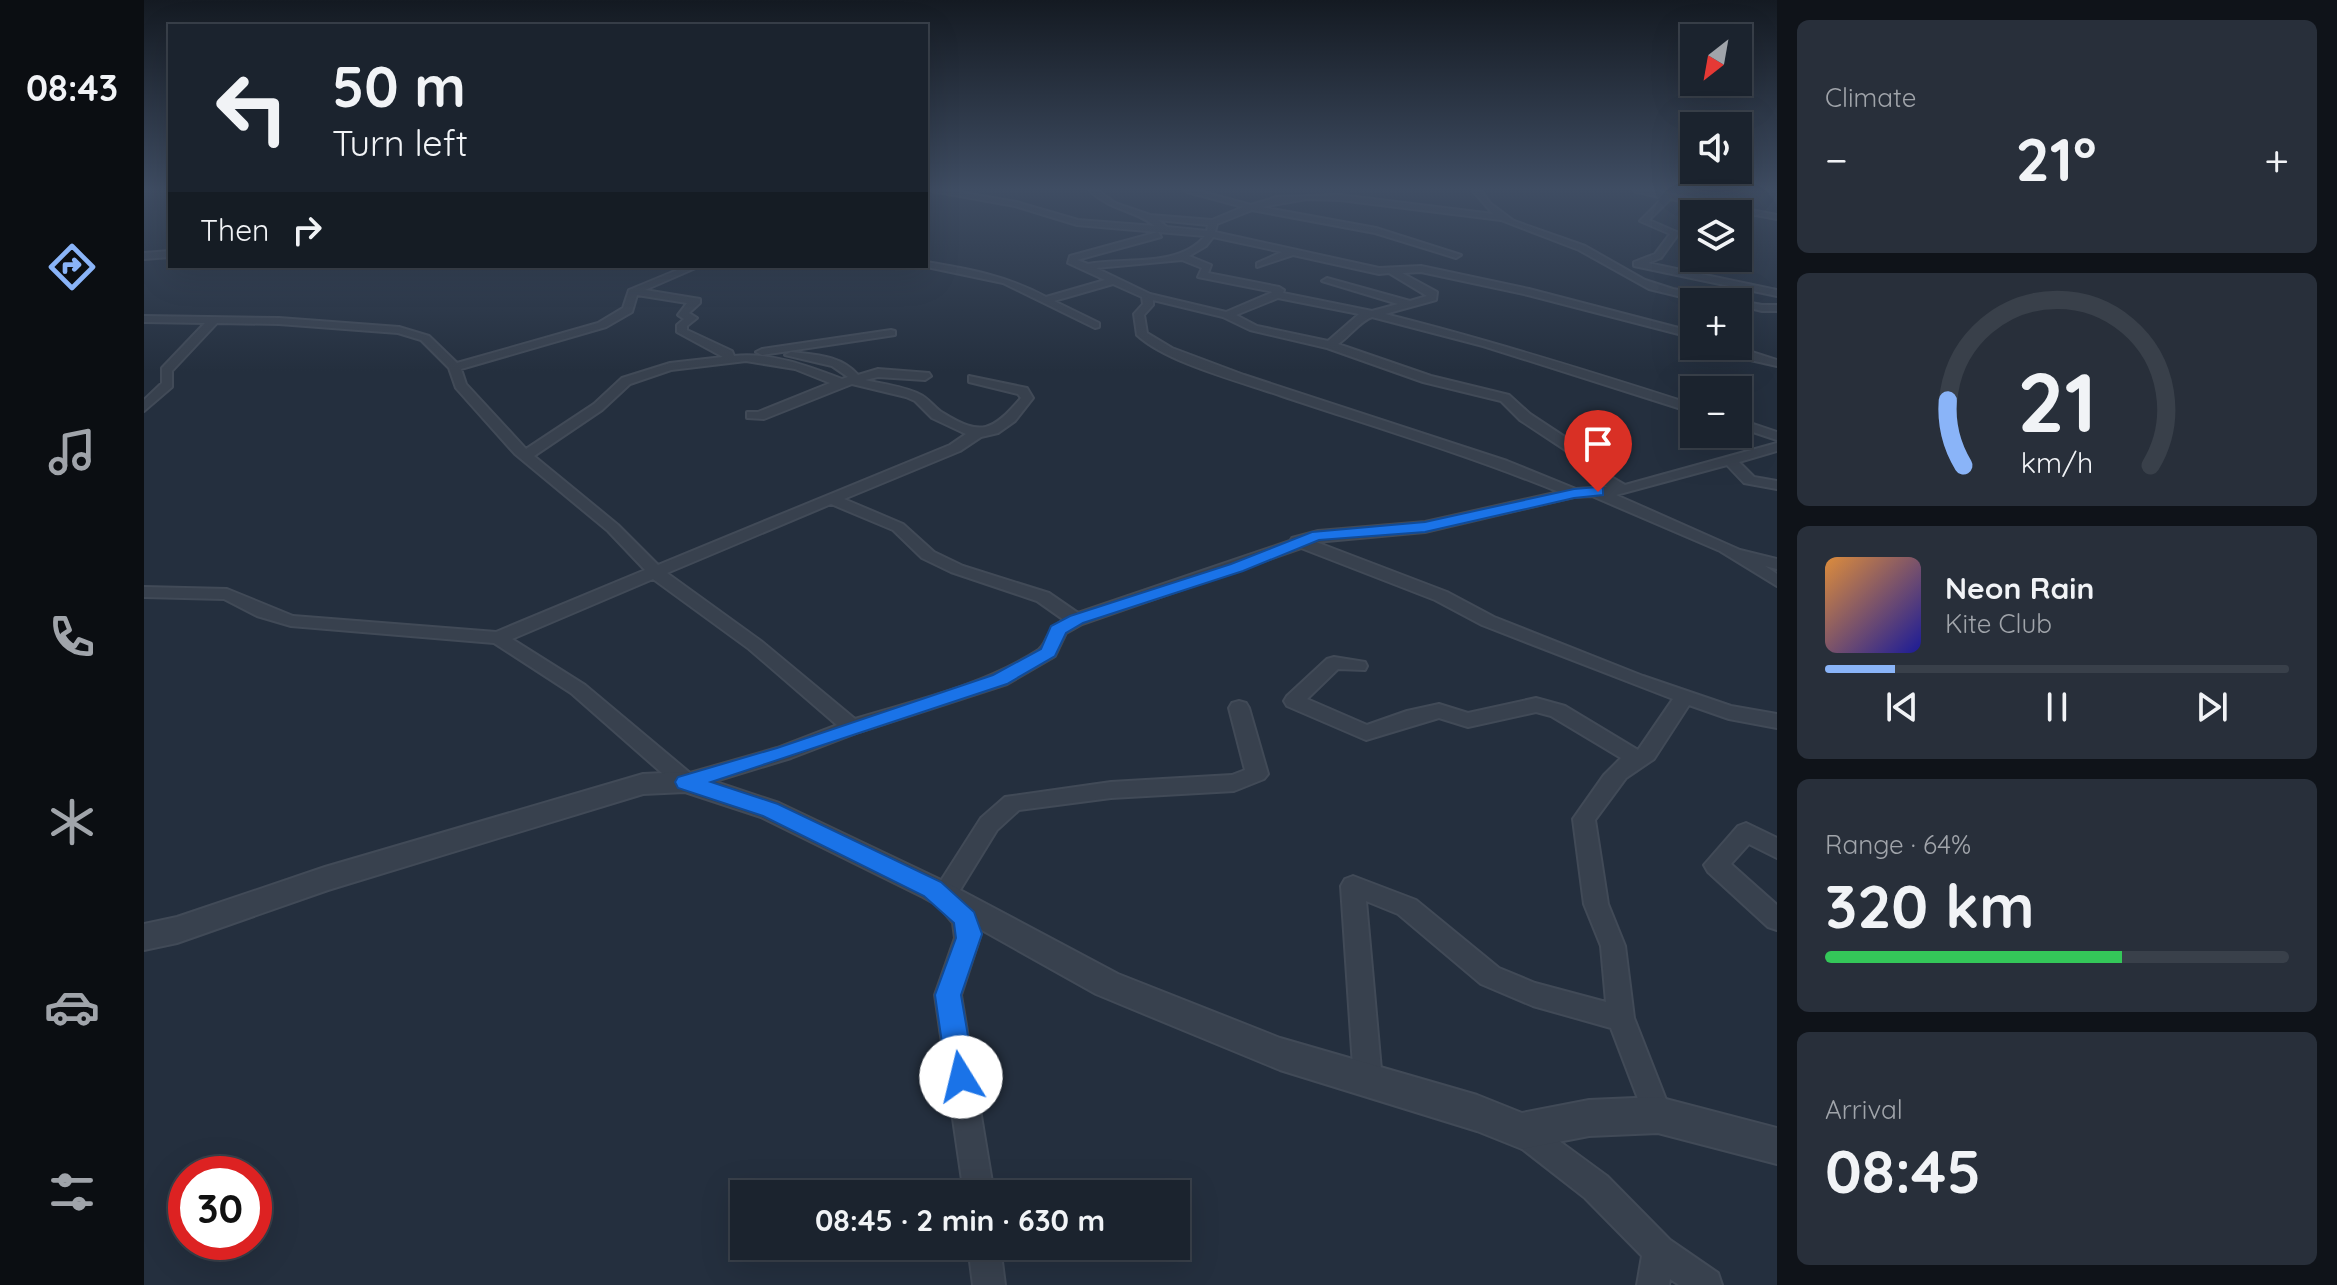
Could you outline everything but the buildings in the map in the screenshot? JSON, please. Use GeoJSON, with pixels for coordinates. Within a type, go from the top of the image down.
{"type":"FeatureCollection","features":[{"type":"Feature","properties":{"kind":"street"},"geometry":{"type":"LineString","coordinates":[[1099,251],[1071,261],[1091,266],[1183,257],[1193,251]]}},
{"type":"Feature","properties":{"kind":"street"},"geometry":{"type":"LineString","coordinates":[[1286,251],[1379,271],[1421,269],[1529,292],[1680,331]]}},
{"type":"Feature","properties":{"kind":"street"},"geometry":{"type":"LineString","coordinates":[[1443,251],[1456,255]]}},
{"type":"Feature","properties":{"kind":"street"},"geometry":{"type":"LineString","coordinates":[[1421,269],[1465,251]]}},
{"type":"Feature","properties":{"kind":"street"},"geometry":{"type":"LineString","coordinates":[[1587,251],[1615,266],[1622,274],[1664,290],[1680,293]]}},
{"type":"Feature","properties":{"kind":"street"},"geometry":{"type":"LineString","coordinates":[[1615,266],[1637,264],[1658,256],[1662,251]]}},
{"type":"Feature","properties":{"kind":"street"},"geometry":{"type":"LineString","coordinates":[[1260,265],[1291,252]]}},
{"type":"Feature","properties":{"kind":"street"},"geometry":{"type":"LineString","coordinates":[[144,256],[168,254]]}},
{"type":"Feature","properties":{"kind":"street"},"geometry":{"type":"LineString","coordinates":[[1183,257],[1208,267],[1201,275],[1279,290],[1277,295]]}},
{"type":"Feature","properties":{"kind":"street"},"geometry":{"type":"LineString","coordinates":[[1637,264],[1777,293]]}},
{"type":"Feature","properties":{"kind":"street"},"geometry":{"type":"LineString","coordinates":[[928,265],[1003,280],[1047,300],[1054,308],[1095,325]]}},
{"type":"Feature","properties":{"kind":"street"},"geometry":{"type":"LineString","coordinates":[[1091,266],[1113,281],[1141,290],[1147,296],[1227,315],[1254,328],[1330,345],[1427,379],[1505,398],[1525,417],[1569,446],[1603,478],[1623,490]]}},
{"type":"Feature","properties":{"kind":"street"},"geometry":{"type":"LineString","coordinates":[[633,292],[690,268]]}},
{"type":"Feature","properties":{"kind":"street"},"geometry":{"type":"LineString","coordinates":[[1330,345],[1350,331],[1362,317],[1432,298],[1433,294],[1392,271]]}},
{"type":"Feature","properties":{"kind":"street"},"geometry":{"type":"LineString","coordinates":[[1047,300],[1113,281]]}},
{"type":"Feature","properties":{"kind":"street"},"geometry":{"type":"LineString","coordinates":[[1327,281],[1410,304]]}},
{"type":"Feature","properties":{"kind":"street"},"geometry":{"type":"LineString","coordinates":[[633,292],[696,301],[685,309],[683,315],[692,318],[682,325],[682,332],[728,353],[729,360]]}},
{"type":"Feature","properties":{"kind":"street"},"geometry":{"type":"LineString","coordinates":[[455,367],[602,325],[628,310],[633,292]]}},
{"type":"Feature","properties":{"kind":"street"},"geometry":{"type":"LineString","coordinates":[[1227,315],[1277,295],[1376,314],[1484,341],[1680,404]]}},
{"type":"Feature","properties":{"kind":"street"},"geometry":{"type":"LineString","coordinates":[[1147,296],[1148,305],[1139,314],[1142,335],[1168,350],[1260,385],[1502,464],[1574,493],[1609,497],[1726,548],[1777,581]]}},
{"type":"Feature","properties":{"kind":"street"},"geometry":{"type":"LineString","coordinates":[[1752,306],[1777,308]]}},
{"type":"Feature","properties":{"kind":"street"},"geometry":{"type":"LineString","coordinates":[[144,319],[279,321],[399,330],[425,338],[455,367],[460,385],[526,455],[613,528],[655,572],[755,645],[852,727]]}},
{"type":"Feature","properties":{"kind":"street"},"geometry":{"type":"LineString","coordinates":[[144,407],[168,384],[166,370],[214,320]]}},
{"type":"Feature","properties":{"kind":"street"},"geometry":{"type":"LineString","coordinates":[[526,455],[598,407],[626,381],[670,367],[746,358],[771,348],[859,340],[891,333]]}},
{"type":"Feature","properties":{"kind":"street"},"geometry":{"type":"LineString","coordinates":[[762,352],[833,360],[852,373],[856,381],[910,394],[937,415],[976,434]]}},
{"type":"Feature","properties":{"kind":"street"},"geometry":{"type":"LineString","coordinates":[[1752,357],[1777,363]]}},
{"type":"Feature","properties":{"kind":"street"},"geometry":{"type":"LineString","coordinates":[[746,358],[798,366],[841,383]]}},
{"type":"Feature","properties":{"kind":"street"},"geometry":{"type":"LineString","coordinates":[[752,415],[759,416],[841,383],[893,372],[925,376]]}},
{"type":"Feature","properties":{"kind":"street"},"geometry":{"type":"LineString","coordinates":[[144,592],[227,594],[263,612],[291,621],[498,638],[955,448],[976,434],[993,430],[1010,418],[1027,398],[1023,391],[973,379]]}},
{"type":"Feature","properties":{"kind":"street"},"geometry":{"type":"LineString","coordinates":[[1752,428],[1777,436]]}},
{"type":"Feature","properties":{"kind":"street"},"geometry":{"type":"LineString","coordinates":[[144,937],[177,930],[325,879],[643,784],[686,782],[784,753],[852,727],[1000,680],[1049,652],[1058,630],[1076,620],[1237,567],[1298,541],[1318,536],[1425,527],[1574,493],[1623,490],[1777,447]]}},
{"type":"Feature","properties":{"kind":"street"},"geometry":{"type":"LineString","coordinates":[[1731,461],[1749,480],[1777,485]]}},
{"type":"Feature","properties":{"kind":"street"},"geometry":{"type":"LineString","coordinates":[[831,499],[898,527],[928,555],[957,569],[1043,597],[1076,620]]}},
{"type":"Feature","properties":{"kind":"street"},"geometry":{"type":"LineString","coordinates":[[1298,541],[1441,596],[1535,642],[1729,712],[1777,721]]}},
{"type":"Feature","properties":{"kind":"street"},"geometry":{"type":"LineString","coordinates":[[1733,555],[1747,554],[1777,564]]}},
{"type":"Feature","properties":{"kind":"street"},"geometry":{"type":"LineString","coordinates":[[498,638],[578,689],[686,782],[770,810],[933,889],[965,919],[967,936],[969,934],[948,995],[977,1180]]}},
{"type":"Feature","properties":{"kind":"street"},"geometry":{"type":"LineString","coordinates":[[1358,666],[1334,663],[1294,701],[1366,733],[1414,716],[1439,711],[1468,720],[1536,705],[1558,711],[1636,758]]}},
{"type":"Feature","properties":{"kind":"street"},"geometry":{"type":"LineString","coordinates":[[1658,1115],[1621,1018],[1613,946],[1596,904],[1584,819],[1604,795],[1616,772],[1647,754],[1684,697]]}},
{"type":"Feature","properties":{"kind":"street"},"geometry":{"type":"LineString","coordinates":[[943,897],[989,824],[1013,803],[1111,790],[1234,783],[1257,774],[1239,708]]}},
{"type":"Feature","properties":{"kind":"street"},"geometry":{"type":"LineString","coordinates":[[1777,849],[1746,832],[1716,865],[1777,920]]}},
{"type":"Feature","properties":{"kind":"street"},"geometry":{"type":"LineString","coordinates":[[1368,1081],[1353,886],[1407,907],[1490,976],[1533,994],[1621,1018]]}},
{"type":"Feature","properties":{"kind":"street"},"geometry":{"type":"LineString","coordinates":[[943,897],[1107,984],[1280,1054],[1477,1113],[1522,1131],[1596,1187],[1659,1251],[1706,1285]]}},
{"type":"Feature","properties":{"kind":"street"},"geometry":{"type":"LineString","coordinates":[[1522,1131],[1589,1118],[1658,1115],[1777,1146]]}},
{"type":"Feature","properties":{"kind":"street"},"geometry":{"type":"LineString","coordinates":[[1653,1285],[1659,1251]]}},
{"type":"Feature","properties":{"kind":"street"},"geometry":{"type":"LineString","coordinates":[[986,1260],[989,1285]]}},
{"type":"Feature","properties":{"kind":"route"},"geometry":{"type":"LineString","coordinates":[[961,1077],[948,995],[969,934],[967,936],[965,919],[933,889],[770,810],[686,782],[784,753],[852,727],[882,720],[1000,680],[1049,652],[1058,630],[1076,620],[1237,567],[1298,541],[1318,536],[1425,527],[1574,493],[1598,492]]}}]}
